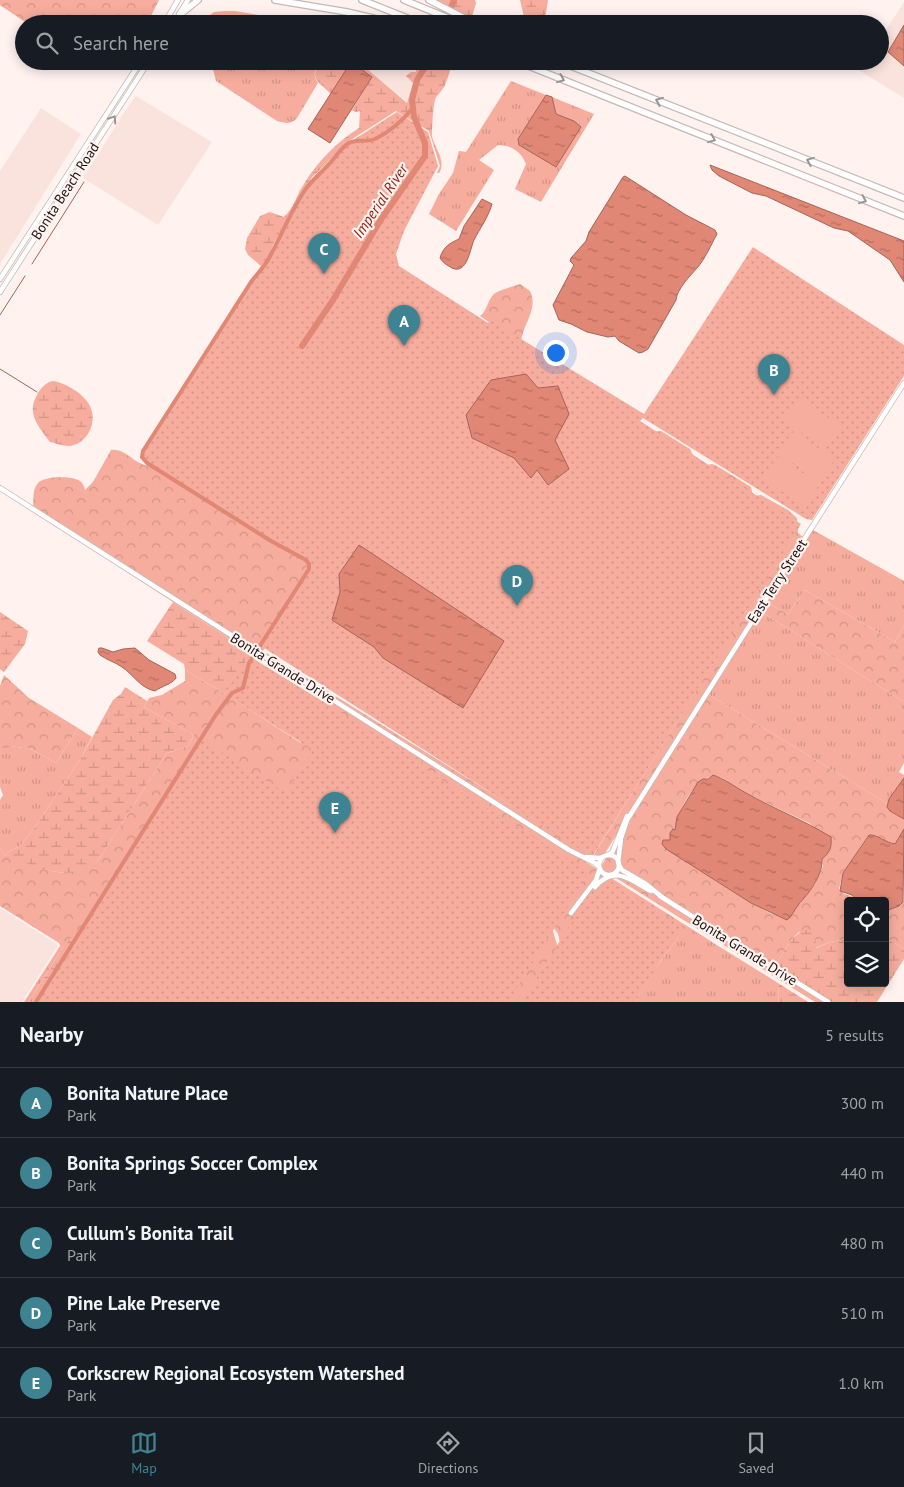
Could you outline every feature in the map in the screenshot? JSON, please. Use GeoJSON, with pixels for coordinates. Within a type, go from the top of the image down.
{"type":"FeatureCollection","features":[{"type":"Feature","properties":{"kind":"highway"},"geometry":{"type":"LineString","coordinates":[[180,15],[198,0]]}},
{"type":"Feature","properties":{"kind":"highway"},"geometry":{"type":"LineString","coordinates":[[276,0],[360,15]]}},
{"type":"Feature","properties":{"kind":"highway"},"geometry":{"type":"LineString","coordinates":[[362,0],[400,15]]}},
{"type":"Feature","properties":{"kind":"highway"},"geometry":{"type":"LineString","coordinates":[[404,0],[442,15]]}},
{"type":"Feature","properties":{"kind":"highway"},"geometry":{"type":"LineString","coordinates":[[432,2],[458,15]]}},
{"type":"Feature","properties":{"kind":"highway"},"geometry":{"type":"LineString","coordinates":[[539,70],[904,216]]}},
{"type":"Feature","properties":{"kind":"highway"},"geometry":{"type":"LineString","coordinates":[[581,70],[904,198]]}},
{"type":"Feature","properties":{"kind":"street"},"geometry":{"type":"LineString","coordinates":[[169,15],[178,0]]}},
{"type":"Feature","properties":{"kind":"street"},"geometry":{"type":"LineString","coordinates":[[179,15],[188,0]]}},
{"type":"Feature","properties":{"kind":"street","name":"Bonita Beach Road"},"geometry":{"type":"LineString","coordinates":[[0,279],[135,70]]}},
{"type":"Feature","properties":{"kind":"street","name":"Bonita Beach Road"},"geometry":{"type":"LineString","coordinates":[[0,292],[143,70]]}},
{"type":"Feature","properties":{"kind":"street","name":"East Terry Street"},"geometry":{"type":"LineString","coordinates":[[618,863],[618,850],[624,828],[652,780],[904,383]]}},
{"type":"Feature","properties":{"kind":"street","name":"Bonita Grande Drive"},"geometry":{"type":"LineString","coordinates":[[0,488],[568,849],[595,863],[600,868]]}},
{"type":"Feature","properties":{"kind":"street","name":"East Terry Street"},"geometry":{"type":"LineString","coordinates":[[606,857],[613,850],[624,820],[652,780]]}},
{"type":"Feature","properties":{"kind":"street","name":"Bonita Grande Drive"},"geometry":{"type":"LineString","coordinates":[[568,849],[589,858],[606,857]]}},
{"type":"Feature","properties":{"kind":"street"},"geometry":{"type":"LineString","coordinates":[[571,913],[596,880],[601,861],[606,857],[614,857],[618,863],[617,870],[602,879],[585,896]]}},
{"type":"Feature","properties":{"kind":"street","name":"Bonita Grande Drive"},"geometry":{"type":"LineString","coordinates":[[618,863],[622,870],[646,884],[662,897]]}},
{"type":"Feature","properties":{"kind":"street"},"geometry":{"type":"LineString","coordinates":[[600,868],[609,875]]}},
{"type":"Feature","properties":{"kind":"street","name":"Bonita Grande Drive"},"geometry":{"type":"LineString","coordinates":[[609,875],[628,878],[662,897],[828,1002]]}},
{"type":"Feature","properties":{"kind":"shaded area"},"geometry":{"type":"Polygon","coordinates":[[[904,2],[904,98],[860,71],[889,70],[889,25],[904,2]]]}},
{"type":"Feature","properties":{"kind":"shaded area"},"geometry":{"type":"Polygon","coordinates":[[[369,70],[416,70],[408,78],[413,83],[408,103],[369,70]]]}},
{"type":"Feature","properties":{"kind":"shaded area"},"geometry":{"type":"Polygon","coordinates":[[[136,96],[212,142],[158,225],[83,178],[136,96]]]}},
{"type":"Feature","properties":{"kind":"shaded area"},"geometry":{"type":"Polygon","coordinates":[[[41,108],[81,134],[0,264],[0,171],[41,108]]]}},
{"type":"Feature","properties":{"kind":"shaded area"},"geometry":{"type":"Polygon","coordinates":[[[0,908],[58,945],[22,1002],[0,1002],[0,908]]]}},
{"type":"Feature","properties":{"kind":"green space"},"geometry":{"type":"Polygon","coordinates":[[[0,0],[159,0],[152,15],[15,15],[0,5],[0,0]]]}},
{"type":"Feature","properties":{"kind":"green space"},"geometry":{"type":"Polygon","coordinates":[[[435,0],[475,0],[472,15],[462,15],[435,0]]]}},
{"type":"Feature","properties":{"kind":"green space"},"geometry":{"type":"Polygon","coordinates":[[[520,0],[548,0],[545,15],[524,15],[520,0]]]}},
{"type":"Feature","properties":{"kind":"green space"},"geometry":{"type":"Polygon","coordinates":[[[235,11],[259,15],[210,15],[214,12],[235,11]]]}},
{"type":"Feature","properties":{"kind":"green space"},"geometry":{"type":"Polygon","coordinates":[[[213,70],[316,70],[315,77],[318,83],[297,118],[288,123],[277,121],[216,81],[213,70]]]}},
{"type":"Feature","properties":{"kind":"green space"},"geometry":{"type":"Polygon","coordinates":[[[316,70],[346,70],[331,94],[316,80],[316,70]]]}},
{"type":"Feature","properties":{"kind":"green space"},"geometry":{"type":"Polygon","coordinates":[[[362,70],[368,70],[407,103],[413,83],[406,76],[411,72],[416,72],[416,70],[450,70],[444,87],[436,98],[434,107],[432,136],[442,164],[439,173],[437,173],[440,166],[429,131],[396,111],[346,143],[313,176],[302,192],[273,245],[268,258],[261,266],[248,255],[245,249],[247,238],[260,216],[270,212],[284,217],[291,209],[301,189],[321,160],[335,146],[359,128],[360,111],[352,110],[372,77],[362,70]]]}},
{"type":"Feature","properties":{"kind":"green space"},"geometry":{"type":"Polygon","coordinates":[[[511,81],[546,95],[518,139],[556,167],[580,127],[556,114],[552,97],[594,114],[541,202],[515,189],[526,164],[515,150],[507,146],[498,145],[479,160],[494,170],[456,231],[429,214],[453,173],[459,151],[466,152],[511,81]]]}},
{"type":"Feature","properties":{"kind":"green space"},"geometry":{"type":"Polygon","coordinates":[[[397,112],[428,132],[438,166],[404,231],[396,254],[399,266],[488,323],[490,320],[644,414],[753,247],[904,345],[904,376],[812,520],[806,519],[643,418],[640,421],[801,524],[592,857],[261,646],[310,566],[140,458],[252,280],[269,258],[304,192],[315,177],[322,172],[347,144],[397,112]]]}},
{"type":"Feature","properties":{"kind":"green space"},"geometry":{"type":"Polygon","coordinates":[[[520,284],[530,291],[533,304],[521,343],[316,564],[263,651],[593,856],[793,535],[651,432],[661,431],[690,449],[693,455],[707,465],[717,466],[751,487],[753,496],[761,495],[788,510],[797,518],[798,533],[803,537],[597,866],[33,506],[36,486],[41,481],[47,479],[60,477],[79,480],[85,490],[93,482],[111,450],[124,452],[142,464],[155,467],[419,435],[489,322],[480,316],[493,295],[520,284]]]}},
{"type":"Feature","properties":{"kind":"green space"},"geometry":{"type":"Polygon","coordinates":[[[52,381],[74,389],[90,406],[92,413],[92,426],[86,437],[69,446],[50,442],[33,414],[34,402],[41,388],[52,381]]]}},
{"type":"Feature","properties":{"kind":"green space"},"geometry":{"type":"Polygon","coordinates":[[[797,398],[841,426],[826,448],[783,421],[797,398]]]}},
{"type":"Feature","properties":{"kind":"green space"},"geometry":{"type":"Polygon","coordinates":[[[792,432],[835,459],[821,481],[778,454],[792,432]]]}},
{"type":"Feature","properties":{"kind":"green space"},"geometry":{"type":"Polygon","coordinates":[[[777,457],[820,484],[805,506],[762,479],[777,457]]]}},
{"type":"Feature","properties":{"kind":"green space"},"geometry":{"type":"Polygon","coordinates":[[[813,530],[904,581],[904,625],[895,642],[805,590],[788,614],[766,602],[813,530]]]}},
{"type":"Feature","properties":{"kind":"green space"},"geometry":{"type":"Polygon","coordinates":[[[84,544],[326,697],[253,654],[84,544]]]}},
{"type":"Feature","properties":{"kind":"green space"},"geometry":{"type":"Polygon","coordinates":[[[805,590],[895,642],[904,625],[904,702],[760,611],[766,602],[788,614],[805,590]]]}},
{"type":"Feature","properties":{"kind":"green space"},"geometry":{"type":"Polygon","coordinates":[[[173,602],[253,654],[227,695],[185,670],[184,664],[147,641],[173,602]]]}},
{"type":"Feature","properties":{"kind":"green space"},"geometry":{"type":"Polygon","coordinates":[[[760,611],[904,702],[904,763],[899,772],[904,775],[904,778],[889,799],[888,804],[708,694],[760,611]]]}},
{"type":"Feature","properties":{"kind":"green space"},"geometry":{"type":"Polygon","coordinates":[[[0,612],[28,631],[25,644],[4,672],[0,669],[0,612]]]}},
{"type":"Feature","properties":{"kind":"green space"},"geometry":{"type":"Polygon","coordinates":[[[249,656],[423,763],[421,767],[590,872],[508,1002],[40,1002],[202,740],[286,793],[313,750],[225,694],[249,656]]]}},
{"type":"Feature","properties":{"kind":"green space"},"geometry":{"type":"Polygon","coordinates":[[[185,670],[301,743],[329,699],[717,945],[686,927],[653,971],[635,1002],[82,1002],[64,948],[0,906],[0,848],[4,855],[51,871],[74,872],[97,862],[167,753],[188,746],[194,735],[144,707],[149,698],[162,695],[185,681],[185,670]],[[550,922],[574,999],[558,934],[550,922]]]}},
{"type":"Feature","properties":{"kind":"green space"},"geometry":{"type":"Polygon","coordinates":[[[4,675],[29,698],[78,728],[56,763],[29,748],[0,748],[0,686],[4,675]]]}},
{"type":"Feature","properties":{"kind":"green space"},"geometry":{"type":"Polygon","coordinates":[[[125,687],[147,701],[144,707],[194,735],[188,746],[167,753],[97,862],[90,867],[82,871],[68,873],[51,871],[4,855],[19,847],[35,827],[81,758],[113,700],[121,694],[125,687]]]}},
{"type":"Feature","properties":{"kind":"green space"},"geometry":{"type":"Polygon","coordinates":[[[708,694],[888,804],[887,807],[890,811],[904,819],[904,829],[895,844],[874,835],[867,837],[843,873],[839,889],[844,894],[853,897],[844,897],[844,940],[830,942],[815,948],[799,932],[792,939],[778,961],[778,979],[600,868],[708,694]],[[713,775],[700,783],[693,790],[680,811],[677,828],[671,831],[670,841],[667,840],[666,849],[751,903],[772,914],[796,908],[815,884],[823,866],[822,859],[831,848],[831,840],[809,823],[747,794],[722,778],[713,775]]]}},
{"type":"Feature","properties":{"kind":"green space"},"geometry":{"type":"Polygon","coordinates":[[[78,728],[92,737],[81,758],[35,827],[19,847],[4,855],[0,848],[0,800],[3,795],[0,787],[0,748],[29,748],[56,763],[78,728]]]}},
{"type":"Feature","properties":{"kind":"green space"},"geometry":{"type":"Polygon","coordinates":[[[601,875],[682,926],[635,1002],[527,1002],[523,1000],[601,875]]]}},
{"type":"Feature","properties":{"kind":"green space"},"geometry":{"type":"Polygon","coordinates":[[[904,901],[904,949],[889,940],[889,910],[899,906],[904,901]]]}},
{"type":"Feature","properties":{"kind":"green space"},"geometry":{"type":"Polygon","coordinates":[[[686,926],[778,983],[779,1002],[635,1002],[653,972],[686,926]]]}},
{"type":"Feature","properties":{"kind":"green space"},"geometry":{"type":"Polygon","coordinates":[[[803,930],[810,930],[815,939],[816,948],[830,942],[844,940],[844,987],[886,987],[877,1002],[815,1002],[778,979],[778,961],[792,939],[803,930]]]}},
{"type":"Feature","properties":{"kind":"green space"},"geometry":{"type":"Polygon","coordinates":[[[75,931],[91,943],[82,1002],[29,1002],[63,947],[75,931]]]}},
{"type":"Feature","properties":{"kind":"green space"},"geometry":{"type":"Polygon","coordinates":[[[889,940],[904,949],[904,959],[889,983],[889,940]]]}},
{"type":"Feature","properties":{"kind":"green space"},"geometry":{"type":"Polygon","coordinates":[[[60,946],[63,947],[29,1002],[24,1002],[60,946]]]}},
{"type":"Feature","properties":{"kind":"green space"},"geometry":{"type":"Polygon","coordinates":[[[778,983],[808,1002],[779,1002],[778,983]]]}},
{"type":"Feature","properties":{"kind":"water"},"geometry":{"type":"Polygon","coordinates":[[[904,25],[904,66],[889,53],[904,25]]]}},
{"type":"Feature","properties":{"kind":"water"},"geometry":{"type":"Polygon","coordinates":[[[346,70],[362,70],[372,77],[330,143],[308,129],[346,70]]]}},
{"type":"Feature","properties":{"kind":"water"},"geometry":{"type":"Polygon","coordinates":[[[546,95],[552,97],[556,114],[574,121],[581,127],[556,167],[519,145],[518,139],[546,95]]]}},
{"type":"Feature","properties":{"kind":"water"},"geometry":{"type":"Polygon","coordinates":[[[710,165],[904,241],[904,282],[890,260],[848,231],[834,228],[766,196],[752,193],[719,176],[712,170],[710,165]]]}},
{"type":"Feature","properties":{"kind":"water"},"geometry":{"type":"Polygon","coordinates":[[[625,176],[686,215],[715,230],[717,234],[703,260],[681,287],[676,300],[648,349],[639,353],[619,341],[615,336],[608,337],[587,332],[559,320],[553,305],[574,265],[570,261],[571,258],[586,241],[589,232],[625,176]]]}},
{"type":"Feature","properties":{"kind":"water"},"geometry":{"type":"Polygon","coordinates":[[[482,199],[492,204],[488,214],[474,240],[464,265],[457,269],[452,268],[441,260],[441,254],[447,246],[459,239],[464,226],[482,199]]]}},
{"type":"Feature","properties":{"kind":"water"},"geometry":{"type":"Polygon","coordinates":[[[526,374],[538,388],[558,386],[569,414],[555,440],[569,469],[548,485],[537,470],[531,478],[514,458],[472,438],[466,415],[491,380],[526,374]]]}},
{"type":"Feature","properties":{"kind":"water"},"geometry":{"type":"Polygon","coordinates":[[[359,545],[504,641],[463,708],[383,658],[374,647],[332,620],[340,592],[339,574],[359,545]]]}},
{"type":"Feature","properties":{"kind":"water"},"geometry":{"type":"Polygon","coordinates":[[[99,648],[113,652],[135,648],[149,660],[175,674],[176,678],[155,691],[145,687],[122,667],[100,655],[98,652],[99,648]]]}},
{"type":"Feature","properties":{"kind":"water"},"geometry":{"type":"Polygon","coordinates":[[[713,775],[831,837],[830,850],[822,859],[817,880],[787,920],[751,903],[666,849],[662,844],[663,840],[670,840],[670,833],[673,829],[675,830],[677,817],[698,782],[708,779],[713,775]]]}},
{"type":"Feature","properties":{"kind":"water"},"geometry":{"type":"Polygon","coordinates":[[[904,778],[904,819],[890,811],[887,807],[889,799],[904,778]]]}},
{"type":"Feature","properties":{"kind":"water"},"geometry":{"type":"Polygon","coordinates":[[[904,829],[903,902],[899,906],[889,910],[889,897],[854,897],[840,891],[843,873],[869,835],[895,844],[904,829]]]}},
{"type":"Feature","properties":{"kind":"waterway","name":"Imperial River"},"geometry":{"type":"LineString","coordinates":[[448,15],[454,0]]}},
{"type":"Feature","properties":{"kind":"waterway","name":"Imperial River"},"geometry":{"type":"LineString","coordinates":[[302,346],[333,300],[380,221],[425,156],[425,143],[414,117],[412,100],[417,80],[423,70]]}},
{"type":"Feature","properties":{"kind":"waterway"},"geometry":{"type":"LineString","coordinates":[[36,1002],[215,716],[232,693],[243,688],[249,663],[309,569],[309,564],[306,560],[271,541],[147,463],[142,457],[143,451],[251,282],[267,261],[295,206],[308,186],[346,145],[352,142],[375,139],[386,133],[396,126],[413,108]]}},
{"type":"Feature","properties":{"kind":"waterway"},"geometry":{"type":"LineString","coordinates":[[32,264],[84,182]]}},
{"type":"Feature","properties":{"kind":"waterway"},"geometry":{"type":"LineString","coordinates":[[0,315],[25,276]]}},
{"type":"Feature","properties":{"kind":"waterway"},"geometry":{"type":"LineString","coordinates":[[0,369],[37,392]]}},
{"type":"Feature","properties":{"kind":"place","name":"Cullum's Bonita Trail"},"geometry":{"type":"Point","coordinates":[324,274]}},
{"type":"Feature","properties":{"kind":"place","name":"Bonita Nature Place"},"geometry":{"type":"Point","coordinates":[404,346]}},
{"type":"Feature","properties":{"kind":"place","name":"Bonita Springs Soccer Complex"},"geometry":{"type":"Point","coordinates":[774,395]}},
{"type":"Feature","properties":{"kind":"place","name":"Pine Lake Preserve"},"geometry":{"type":"Point","coordinates":[517,606]}},
{"type":"Feature","properties":{"kind":"place","name":"Corkscrew Regional Ecosystem Watershed"},"geometry":{"type":"Point","coordinates":[335,833]}}]}
